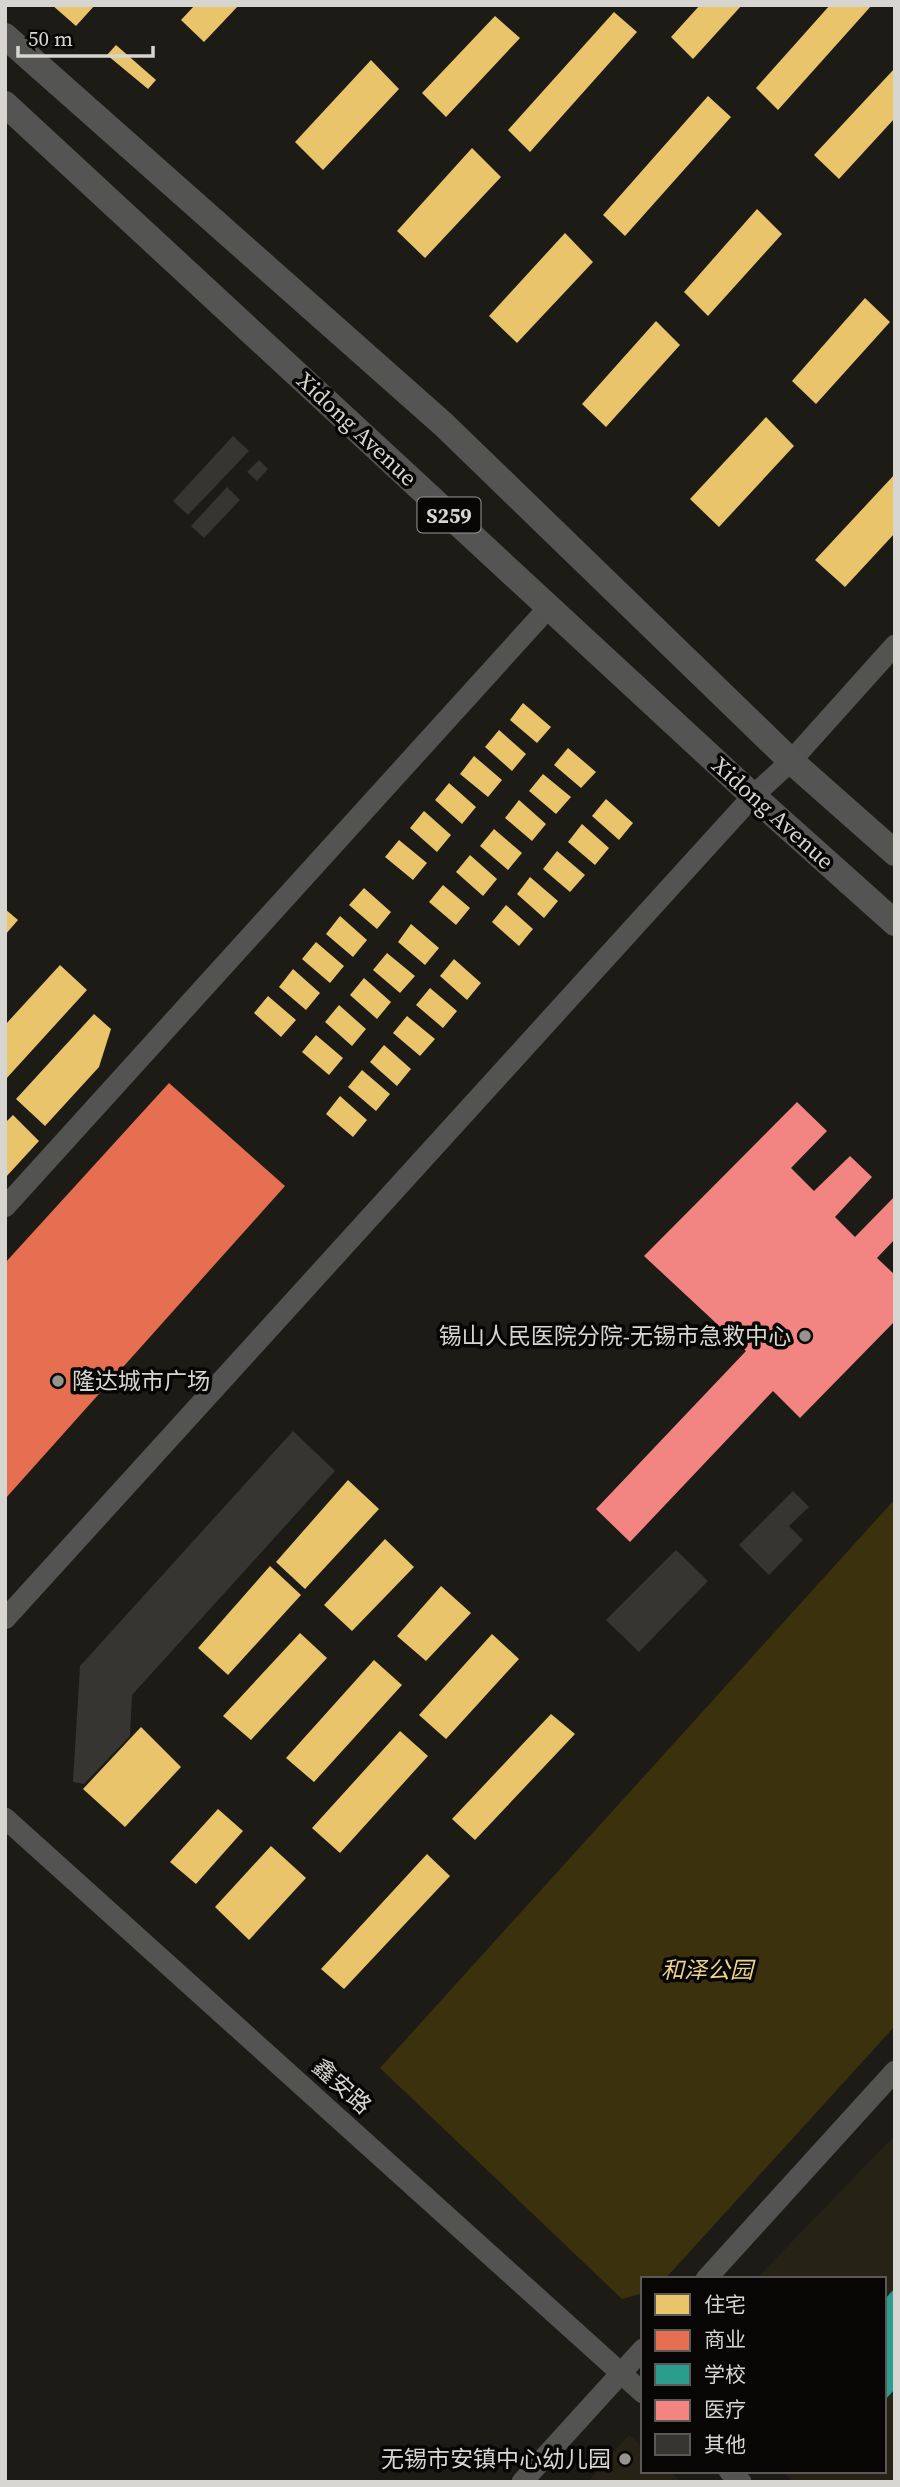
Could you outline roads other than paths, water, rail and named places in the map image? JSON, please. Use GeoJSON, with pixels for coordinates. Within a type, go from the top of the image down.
{"type":"FeatureCollection","features":[{"type":"Feature","properties":{"kind":"main road","name":"S259"},"geometry":{"type":"LineString","coordinates":[[5,36],[443,424],[791,761],[895,853]]}},
{"type":"Feature","properties":{"kind":"main road","name":"Xidong Avenue"},"geometry":{"type":"LineString","coordinates":[[5,104],[753,796],[895,923]]}},
{"type":"Feature","properties":{"kind":"street"},"geometry":{"type":"LineString","coordinates":[[5,1208],[549,607]]}},
{"type":"Feature","properties":{"kind":"street"},"geometry":{"type":"LineString","coordinates":[[5,1619],[753,796],[791,761],[895,645]]}},
{"type":"Feature","properties":{"kind":"street","name":"鑫安路"},"geometry":{"type":"LineString","coordinates":[[5,1818],[641,2391]]}},
{"type":"Feature","properties":{"kind":"street"},"geometry":{"type":"LineString","coordinates":[[708,2277],[895,2071]]}},
{"type":"Feature","properties":{"kind":"street"},"geometry":{"type":"LineString","coordinates":[[522,2482],[641,2351]]}},
{"type":"Feature","properties":{"kind":"place","name":"锡山人民医院分院-无锡市急救中心"},"geometry":{"type":"Point","coordinates":[805,1336]}},
{"type":"Feature","properties":{"kind":"place","name":"隆达城市广场"},"geometry":{"type":"Point","coordinates":[58,1381]}},
{"type":"Feature","properties":{"kind":"place","name":"无锡市安镇中心幼儿园"},"geometry":{"type":"Point","coordinates":[625,2459]}},
{"type":"Feature","properties":{"kind":"park label","name":"和泽公园"},"geometry":{"type":"Point","coordinates":[707,1970]}}]}
